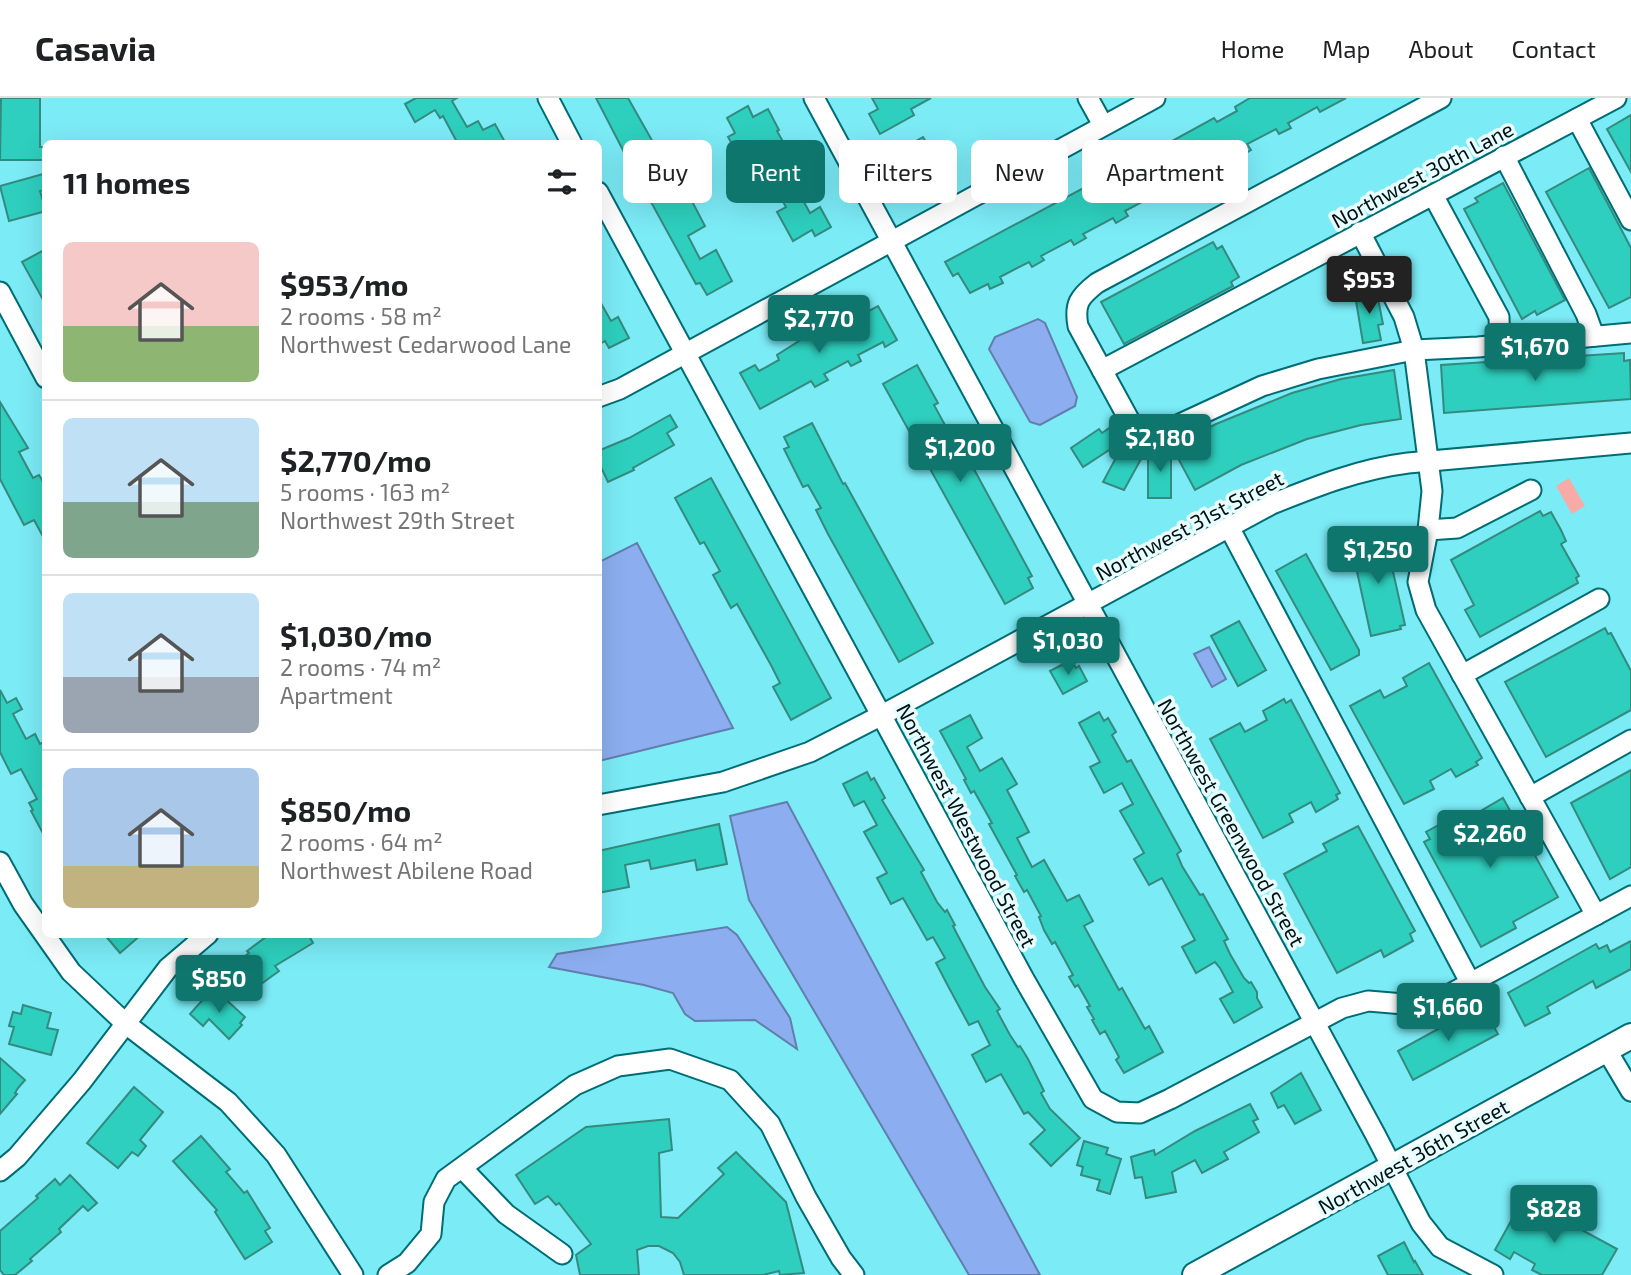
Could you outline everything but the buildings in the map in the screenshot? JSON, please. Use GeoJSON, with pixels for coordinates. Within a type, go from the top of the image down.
{"type":"FeatureCollection","features":[{"type":"Feature","properties":{"kind":"main road","name":"Northwest 36th Street"},"geometry":{"type":"LineString","coordinates":[[1195,1275],[1631,1036]]}},
{"type":"Feature","properties":{"kind":"street"},"geometry":{"type":"LineString","coordinates":[[548,98],[570,140]]}},
{"type":"Feature","properties":{"kind":"street","name":"Northwest Greenwood Street"},"geometry":{"type":"LineString","coordinates":[[814,98],[1421,1223],[1440,1247],[1472,1270],[1493,1275]]}},
{"type":"Feature","properties":{"kind":"street"},"geometry":{"type":"LineString","coordinates":[[1088,98],[1103,125]]}},
{"type":"Feature","properties":{"kind":"street"},"geometry":{"type":"LineString","coordinates":[[602,396],[620,389],[686,354],[1155,98]]}},
{"type":"Feature","properties":{"kind":"street"},"geometry":{"type":"LineString","coordinates":[[1441,98],[1083,294],[1075,309],[1078,326],[1132,425],[1150,433],[1167,430],[1262,386],[1318,369],[1414,350],[1631,333]]}},
{"type":"Feature","properties":{"kind":"street","name":"Northwest 30th Lane"},"geometry":{"type":"LineString","coordinates":[[1102,370],[1616,98]]}},
{"type":"Feature","properties":{"kind":"street"},"geometry":{"type":"LineString","coordinates":[[1577,119],[1631,220]]}},
{"type":"Feature","properties":{"kind":"street"},"geometry":{"type":"LineString","coordinates":[[1504,156],[1586,314],[1594,336]]}},
{"type":"Feature","properties":{"kind":"street"},"geometry":{"type":"LineString","coordinates":[[1433,195],[1499,317],[1500,345]]}},
{"type":"Feature","properties":{"kind":"street","name":"Northwest Westwood Street"},"geometry":{"type":"LineString","coordinates":[[602,199],[1024,979],[1093,1099],[1116,1112],[1140,1113],[1342,1008],[1368,1001],[1404,1004],[1437,1001],[1631,896]]}},
{"type":"Feature","properties":{"kind":"street"},"geometry":{"type":"LineString","coordinates":[[1360,232],[1404,317],[1414,350],[1432,491],[1429,530],[1418,582],[1426,610],[1596,915]]}},
{"type":"Feature","properties":{"kind":"street"},"geometry":{"type":"LineString","coordinates":[[0,292],[39,352]]}},
{"type":"Feature","properties":{"kind":"street","name":"Northwest 31st Street"},"geometry":{"type":"LineString","coordinates":[[602,804],[723,782],[810,752],[1272,504],[1330,480],[1380,467],[1429,460],[1631,443]]}},
{"type":"Feature","properties":{"kind":"street"},"geometry":{"type":"LineString","coordinates":[[1429,530],[1457,528],[1531,490]]}},
{"type":"Feature","properties":{"kind":"street"},"geometry":{"type":"LineString","coordinates":[[1229,527],[1471,984]]}},
{"type":"Feature","properties":{"kind":"street"},"geometry":{"type":"LineString","coordinates":[[1462,675],[1599,599]]}},
{"type":"Feature","properties":{"kind":"street"},"geometry":{"type":"LineString","coordinates":[[1530,797],[1631,740]]}},
{"type":"Feature","properties":{"kind":"street"},"geometry":{"type":"LineString","coordinates":[[0,862],[23,904],[42,931]]}},
{"type":"Feature","properties":{"kind":"street"},"geometry":{"type":"LineString","coordinates":[[47,938],[71,972],[126,1024],[228,1101],[276,1155],[353,1275]]}},
{"type":"Feature","properties":{"kind":"street"},"geometry":{"type":"LineString","coordinates":[[0,1171],[17,1157],[74,1090],[168,968],[203,938]]}},
{"type":"Feature","properties":{"kind":"street"},"geometry":{"type":"LineString","coordinates":[[1606,1049],[1631,1091]]}},
{"type":"Feature","properties":{"kind":"street"},"geometry":{"type":"LineString","coordinates":[[388,1275],[410,1269],[431,1234],[434,1202],[446,1179],[575,1085],[618,1066],[670,1059],[730,1080],[770,1124],[806,1197],[841,1258],[854,1275]]}},
{"type":"Feature","properties":{"kind":"street"},"geometry":{"type":"LineString","coordinates":[[462,1168],[506,1214],[562,1254]]}},
{"type":"Feature","properties":{"kind":"shaded area"},"geometry":{"type":"Polygon","coordinates":[[[1569,478],[1585,506],[1572,514],[1556,486],[1569,478]]]}},
{"type":"Feature","properties":{"kind":"water"},"geometry":{"type":"Polygon","coordinates":[[[1038,319],[1045,323],[1077,397],[1075,406],[1040,425],[1030,422],[989,349],[995,337],[1038,319]]]}},
{"type":"Feature","properties":{"kind":"water"},"geometry":{"type":"Polygon","coordinates":[[[637,543],[733,728],[602,760],[602,560],[637,543]]]}},
{"type":"Feature","properties":{"kind":"water"},"geometry":{"type":"Polygon","coordinates":[[[1209,647],[1226,679],[1212,687],[1194,654],[1209,647]]]}},
{"type":"Feature","properties":{"kind":"water"},"geometry":{"type":"Polygon","coordinates":[[[787,802],[1040,1275],[969,1275],[749,900],[730,816],[787,802]]]}},
{"type":"Feature","properties":{"kind":"water"},"geometry":{"type":"Polygon","coordinates":[[[727,927],[737,935],[790,1018],[797,1049],[755,1020],[695,1021],[685,1014],[673,993],[549,967],[557,954],[727,927]]]}}]}
